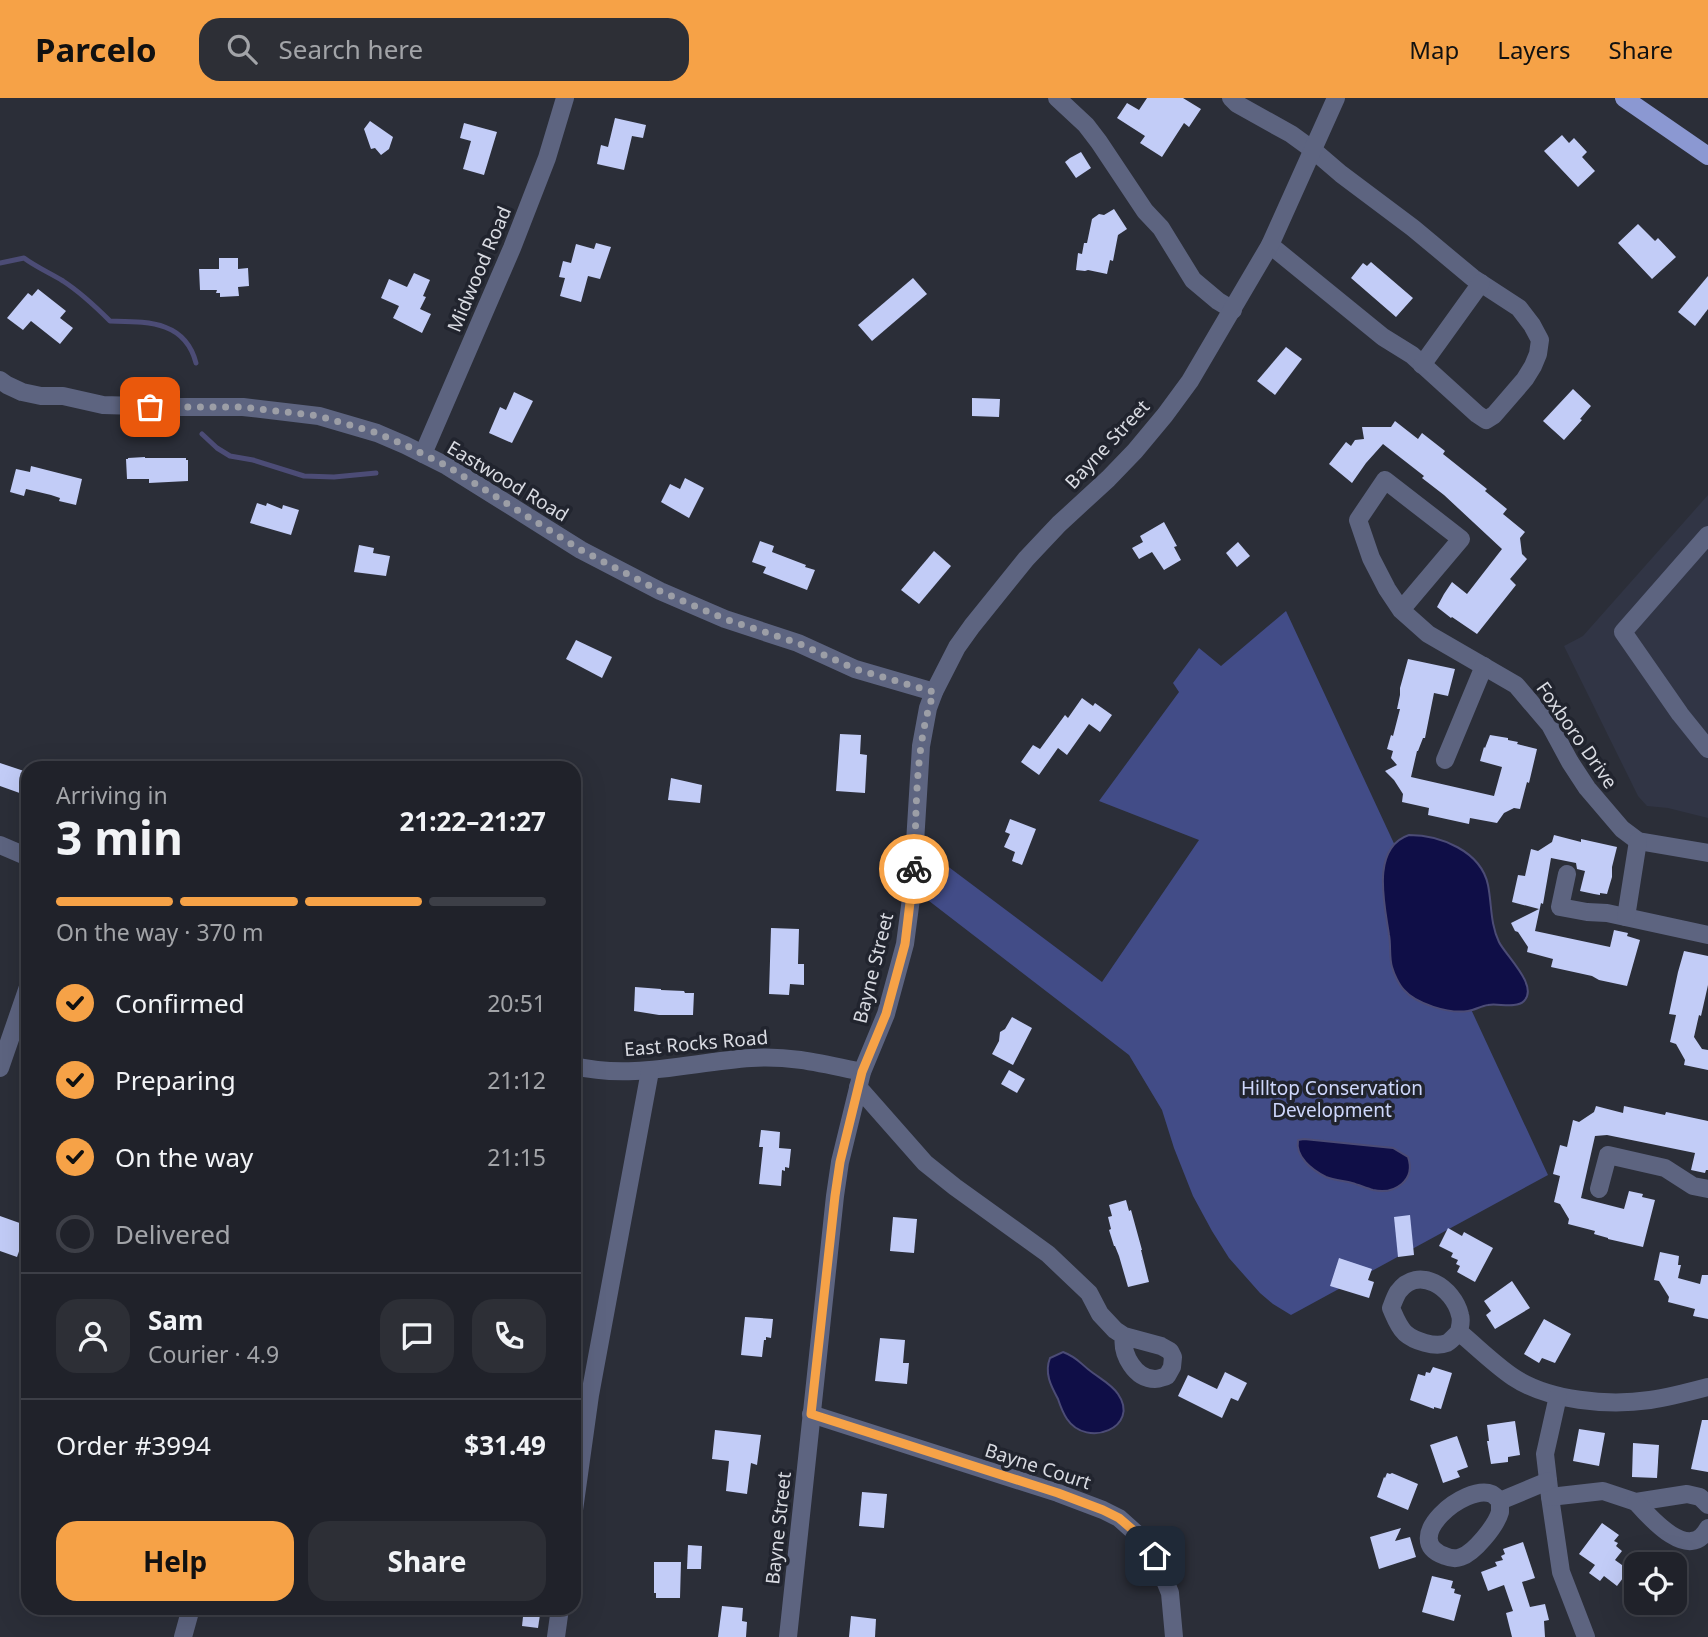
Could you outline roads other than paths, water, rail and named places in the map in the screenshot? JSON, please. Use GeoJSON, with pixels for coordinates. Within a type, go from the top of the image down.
{"type":"FeatureCollection","features":[{"type":"Feature","properties":{"kind":"main road"},"geometry":{"type":"LineString","coordinates":[[1624,98],[1708,156]]}},
{"type":"Feature","properties":{"kind":"street","name":"Midwood Road"},"geometry":{"type":"LineString","coordinates":[[423,454],[512,248],[547,158],[565,98]]}},
{"type":"Feature","properties":{"kind":"street"},"geometry":{"type":"LineString","coordinates":[[1057,98],[1086,125],[1099,142],[1145,211],[1161,228],[1193,280],[1233,310]]}},
{"type":"Feature","properties":{"kind":"street"},"geometry":{"type":"LineString","coordinates":[[1231,98],[1313,150],[1481,283],[1519,309],[1540,341],[1538,354],[1525,379],[1494,415],[1486,420],[1412,355],[1384,337],[1270,245]]}},
{"type":"Feature","properties":{"kind":"street","name":"Bayne Street"},"geometry":{"type":"LineString","coordinates":[[788,1637],[835,1196],[860,1080],[886,1014],[905,944],[912,891],[921,747],[928,708],[957,647],[972,626],[1049,534],[1135,451],[1189,381],[1270,245],[1336,98]]}},
{"type":"Feature","properties":{"kind":"street"},"geometry":{"type":"LineString","coordinates":[[1422,365],[1481,283]]}},
{"type":"Feature","properties":{"kind":"street","name":"Eastwood Road"},"geometry":{"type":"LineString","coordinates":[[0,380],[23,393],[63,396],[103,405],[243,407],[319,416],[377,433],[447,466],[581,550],[660,591],[725,619],[798,643],[855,669],[934,692]]}},
{"type":"Feature","properties":{"kind":"street","name":"Foxboro Drive"},"geometry":{"type":"LineString","coordinates":[[1401,610],[1461,540],[1385,480],[1358,520],[1371,558],[1401,610],[1428,634],[1516,685],[1550,725],[1587,788],[1622,830],[1638,841]]}},
{"type":"Feature","properties":{"kind":"street"},"geometry":{"type":"LineString","coordinates":[[1708,535],[1623,632],[1679,714],[1708,749]]}},
{"type":"Feature","properties":{"kind":"street"},"geometry":{"type":"LineString","coordinates":[[1445,760],[1484,666]]}},
{"type":"Feature","properties":{"kind":"street"},"geometry":{"type":"LineString","coordinates":[[1626,917],[1638,841],[1708,853]]}},
{"type":"Feature","properties":{"kind":"street"},"geometry":{"type":"LineString","coordinates":[[0,845],[21,854]]}},
{"type":"Feature","properties":{"kind":"street"},"geometry":{"type":"LineString","coordinates":[[1567,874],[1560,907],[1626,917],[1708,935]]}},
{"type":"Feature","properties":{"kind":"street"},"geometry":{"type":"LineString","coordinates":[[1,1065],[21,1007]]}},
{"type":"Feature","properties":{"kind":"street","name":"East Rocks Road"},"geometry":{"type":"LineString","coordinates":[[581,1068],[650,1071],[776,1057],[818,1062],[860,1080]]}},
{"type":"Feature","properties":{"kind":"street"},"geometry":{"type":"LineString","coordinates":[[581,1460],[590,1395],[650,1071]]}},
{"type":"Feature","properties":{"kind":"street"},"geometry":{"type":"LineString","coordinates":[[860,1080],[925,1163],[1048,1254],[1089,1293],[1100,1314],[1124,1336]]}},
{"type":"Feature","properties":{"kind":"street"},"geometry":{"type":"LineString","coordinates":[[1599,1189],[1608,1155],[1665,1168],[1693,1186],[1708,1189]]}},
{"type":"Feature","properties":{"kind":"street"},"geometry":{"type":"LineString","coordinates":[[1459,1332],[1513,1377],[1535,1389],[1558,1396],[1626,1402],[1708,1387]]}},
{"type":"Feature","properties":{"kind":"street"},"geometry":{"type":"LineString","coordinates":[[1558,1396],[1545,1454],[1549,1489],[1561,1572],[1586,1637]]}},
{"type":"Feature","properties":{"kind":"street","name":"Bayne Court"},"geometry":{"type":"LineString","coordinates":[[811,1414],[1058,1493],[1119,1518],[1147,1543],[1155,1556],[1170,1593],[1174,1637]]}},
{"type":"Feature","properties":{"kind":"street"},"geometry":{"type":"LineString","coordinates":[[1500,1501],[1549,1489],[1603,1491],[1636,1502],[1687,1494],[1700,1497],[1708,1505]]}},
{"type":"Feature","properties":{"kind":"street"},"geometry":{"type":"LineString","coordinates":[[1636,1502],[1653,1521],[1688,1542],[1698,1541],[1708,1528]]}},
{"type":"Feature","properties":{"kind":"street"},"geometry":{"type":"LineString","coordinates":[[183,1637],[189,1615]]}},
{"type":"Feature","properties":{"kind":"street"},"geometry":{"type":"LineString","coordinates":[[556,1637],[559,1615]]}},
{"type":"Feature","properties":{"kind":"waterway"},"geometry":{"type":"LineString","coordinates":[[0,263],[24,258],[69,285],[110,321],[150,323],[173,331],[183,338],[191,349],[196,363]]}},
{"type":"Feature","properties":{"kind":"waterway"},"geometry":{"type":"LineString","coordinates":[[202,434],[230,456],[253,460],[304,476],[334,477],[376,473]]}},
{"type":"Feature","properties":{"kind":"park label","name":"Hilltop Conservation Development"},"geometry":{"type":"Point","coordinates":[1332,1099]}}]}
